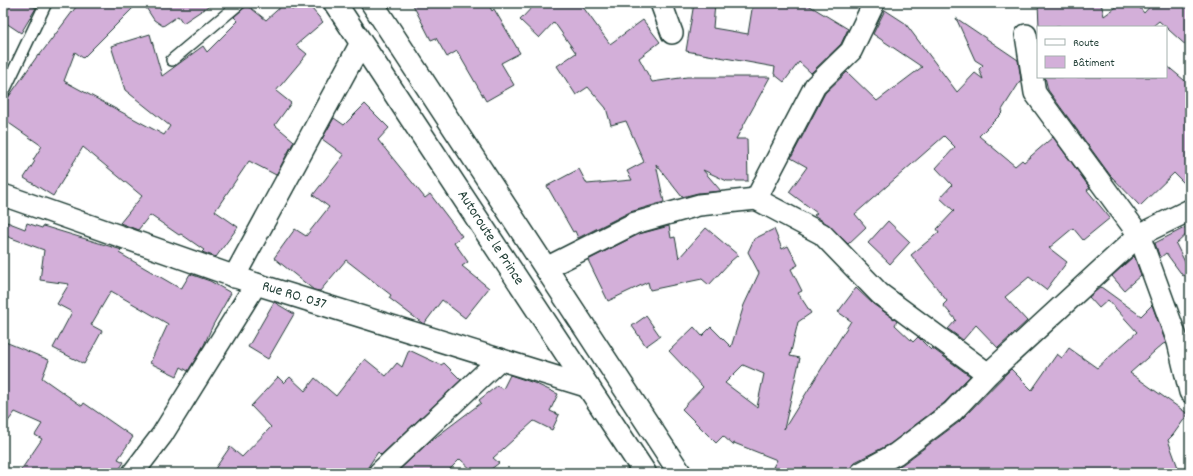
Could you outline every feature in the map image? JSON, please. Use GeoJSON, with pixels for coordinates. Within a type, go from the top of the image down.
{"type":"FeatureCollection","features":[{"type":"Feature","properties":{"kind":"main road","name":"Autoroute le Prince"},"geometry":{"type":"LineString","coordinates":[[335,3],[645,473]]}},
{"type":"Feature","properties":{"kind":"main road","name":"Autoroute le Prince"},"geometry":{"type":"LineString","coordinates":[[372,3],[680,473]]}},
{"type":"Feature","properties":{"kind":"street"},"geometry":{"type":"LineString","coordinates":[[661,3],[672,33]]}},
{"type":"Feature","properties":{"kind":"street"},"geometry":{"type":"LineString","coordinates":[[756,199],[815,86],[851,51],[874,3]]}},
{"type":"Feature","properties":{"kind":"street"},"geometry":{"type":"LineString","coordinates":[[1026,35],[1035,93],[1139,235],[1178,342],[1190,392]]}},
{"type":"Feature","properties":{"kind":"street"},"geometry":{"type":"LineString","coordinates":[[234,276],[361,43]]}},
{"type":"Feature","properties":{"kind":"street","name":"Rue RO. 037"},"geometry":{"type":"LineString","coordinates":[[3,195],[256,284],[589,387]]}},
{"type":"Feature","properties":{"kind":"street"},"geometry":{"type":"LineString","coordinates":[[546,268],[635,223],[699,205],[756,199],[822,234],[880,294],[988,374]]}},
{"type":"Feature","properties":{"kind":"street"},"geometry":{"type":"LineString","coordinates":[[861,473],[896,454],[952,412],[988,374],[1139,235],[1190,210]]}},
{"type":"Feature","properties":{"kind":"street"},"geometry":{"type":"LineString","coordinates":[[133,473],[162,434],[256,284]]}},
{"type":"Feature","properties":{"kind":"street"},"geometry":{"type":"LineString","coordinates":[[379,473],[500,359]]}},
{"type":"Feature","properties":{"kind":"lane"},"geometry":{"type":"LineString","coordinates":[[3,93],[46,3]]}},
{"type":"Feature","properties":{"kind":"lane"},"geometry":{"type":"LineString","coordinates":[[172,60],[240,3]]}},
{"type":"Feature","properties":{"kind":"building"},"geometry":{"type":"Polygon","coordinates":[[[3,3],[27,3],[36,8],[21,33],[3,21],[3,3]]]}},
{"type":"Feature","properties":{"kind":"building"},"geometry":{"type":"Polygon","coordinates":[[[79,3],[138,3],[83,58],[75,52],[64,81],[164,135],[170,126],[125,90],[111,46],[150,34],[162,76],[203,46],[207,52],[238,21],[234,17],[247,5],[266,20],[285,3],[292,10],[300,3],[307,3],[323,22],[296,45],[307,54],[276,91],[291,103],[275,125],[294,141],[276,175],[249,161],[215,211],[238,227],[216,257],[202,252],[204,250],[150,215],[138,230],[120,223],[142,196],[83,147],[53,196],[24,178],[35,161],[33,160],[42,146],[3,119],[3,105],[38,55],[39,56],[79,3]]]}},
{"type":"Feature","properties":{"kind":"building"},"geometry":{"type":"Polygon","coordinates":[[[143,3],[213,3],[183,23],[178,16],[163,26],[154,20],[143,3]]]}},
{"type":"Feature","properties":{"kind":"building"},"geometry":{"type":"Polygon","coordinates":[[[412,3],[488,3],[492,11],[494,9],[520,53],[501,63],[514,85],[486,101],[457,51],[447,57],[436,38],[431,40],[412,3]]]}},
{"type":"Feature","properties":{"kind":"building"},"geometry":{"type":"Polygon","coordinates":[[[536,3],[580,3],[610,44],[643,20],[660,42],[639,58],[652,82],[687,77],[770,77],[736,139],[747,139],[748,181],[727,181],[703,170],[721,191],[698,193],[682,197],[656,164],[664,202],[630,212],[578,238],[575,231],[573,232],[547,186],[579,169],[587,184],[632,180],[627,171],[644,162],[626,121],[611,125],[606,108],[588,87],[576,95],[557,66],[576,53],[554,22],[539,38],[520,20],[536,3]]]}},
{"type":"Feature","properties":{"kind":"building"},"geometry":{"type":"Polygon","coordinates":[[[694,3],[715,3],[713,28],[748,34],[753,3],[805,3],[848,29],[841,44],[811,73],[799,62],[784,82],[774,74],[775,67],[686,51],[694,3]]]}},
{"type":"Feature","properties":{"kind":"building"},"geometry":{"type":"Polygon","coordinates":[[[1038,3],[1101,3],[1104,16],[1122,3],[1136,3],[1144,13],[1153,3],[1190,3],[1190,49],[1167,28],[1167,26],[1165,26],[1159,21],[1153,26],[1039,26],[1038,3]]]}},
{"type":"Feature","properties":{"kind":"building"},"geometry":{"type":"Polygon","coordinates":[[[885,10],[905,23],[957,92],[975,73],[983,79],[979,69],[983,65],[975,60],[956,18],[1018,60],[1021,80],[1002,110],[1003,112],[979,136],[1015,166],[1022,160],[1024,162],[1053,137],[1090,188],[1087,190],[1110,218],[1083,240],[1073,228],[1049,248],[1067,262],[1046,290],[1029,277],[1005,297],[1027,321],[998,348],[976,325],[963,340],[948,329],[956,320],[943,305],[947,301],[911,255],[939,232],[937,229],[954,211],[940,198],[952,185],[936,168],[955,147],[944,136],[855,214],[866,227],[848,244],[830,226],[814,215],[817,213],[789,192],[807,167],[791,158],[825,93],[847,72],[877,101],[922,67],[873,34],[885,10]]]}},
{"type":"Feature","properties":{"kind":"building"},"geometry":{"type":"Polygon","coordinates":[[[1167,66],[1190,85],[1190,189],[1174,173],[1140,206],[1110,175],[1048,90],[1045,78],[1167,78],[1167,66]]]}},
{"type":"Feature","properties":{"kind":"building"},"geometry":{"type":"Polygon","coordinates":[[[365,104],[389,128],[378,140],[425,198],[430,194],[462,236],[454,242],[468,262],[462,266],[489,288],[465,318],[442,300],[424,324],[389,298],[391,295],[346,260],[320,291],[314,290],[274,258],[295,229],[306,236],[329,207],[313,195],[344,155],[322,139],[334,118],[344,125],[365,104]]]}},
{"type":"Feature","properties":{"kind":"building"},"geometry":{"type":"Polygon","coordinates":[[[888,221],[910,242],[890,264],[868,243],[888,221]]]}},
{"type":"Feature","properties":{"kind":"building"},"geometry":{"type":"Polygon","coordinates":[[[7,222],[25,229],[27,223],[42,228],[43,226],[122,250],[119,253],[181,289],[190,274],[210,281],[231,293],[213,325],[204,345],[188,371],[181,367],[177,376],[150,363],[168,324],[111,291],[91,325],[102,331],[84,364],[53,348],[72,312],[57,304],[69,284],[40,280],[44,250],[3,235],[7,222]]]}},
{"type":"Feature","properties":{"kind":"building"},"geometry":{"type":"Polygon","coordinates":[[[1190,225],[1190,231],[1176,244],[1190,272],[1183,276],[1166,253],[1160,258],[1155,243],[1190,225]]]}},
{"type":"Feature","properties":{"kind":"building"},"geometry":{"type":"Polygon","coordinates":[[[669,226],[671,238],[675,237],[679,258],[706,228],[738,255],[709,285],[702,279],[650,290],[648,282],[608,301],[588,260],[639,234],[669,226]]]}},
{"type":"Feature","properties":{"kind":"building"},"geometry":{"type":"Polygon","coordinates":[[[774,229],[782,249],[788,246],[798,265],[791,269],[802,291],[798,293],[811,313],[798,322],[790,356],[800,358],[784,429],[851,321],[838,312],[856,288],[873,304],[897,321],[895,325],[913,342],[918,337],[931,350],[932,348],[970,376],[944,403],[890,444],[855,462],[849,473],[787,473],[773,467],[777,460],[734,443],[733,445],[723,436],[716,443],[682,409],[703,387],[669,351],[694,327],[702,336],[711,327],[731,347],[744,305],[759,273],[748,252],[754,239],[774,229]],[[743,365],[725,383],[757,407],[764,374],[743,365]]]}},
{"type":"Feature","properties":{"kind":"building"},"geometry":{"type":"Polygon","coordinates":[[[1134,256],[1141,275],[1124,290],[1112,276],[1134,256]]]}},
{"type":"Feature","properties":{"kind":"building"},"geometry":{"type":"Polygon","coordinates":[[[1101,287],[1141,316],[1152,305],[1166,343],[1130,373],[1188,414],[1168,440],[1180,473],[886,473],[903,464],[959,422],[1011,369],[1032,390],[1057,354],[1062,358],[1069,348],[1097,368],[1137,332],[1108,300],[1099,308],[1089,297],[1101,287]]]}},
{"type":"Feature","properties":{"kind":"building"},"geometry":{"type":"Polygon","coordinates":[[[274,302],[294,314],[268,359],[248,347],[274,302]]]}},
{"type":"Feature","properties":{"kind":"building"},"geometry":{"type":"Polygon","coordinates":[[[646,316],[660,336],[646,346],[632,326],[646,316]]]}},
{"type":"Feature","properties":{"kind":"building"},"geometry":{"type":"Polygon","coordinates":[[[3,341],[49,360],[42,378],[82,406],[84,403],[133,437],[118,459],[124,462],[117,473],[19,473],[42,439],[35,435],[42,424],[15,412],[3,428],[3,341]]]}},
{"type":"Feature","properties":{"kind":"building"},"geometry":{"type":"Polygon","coordinates":[[[409,350],[441,365],[444,363],[461,380],[381,455],[378,452],[364,473],[212,473],[230,447],[242,457],[271,427],[251,406],[278,377],[284,383],[290,377],[305,391],[315,378],[336,396],[365,359],[386,376],[397,363],[402,367],[409,350]]]}},
{"type":"Feature","properties":{"kind":"building"},"geometry":{"type":"Polygon","coordinates":[[[510,375],[534,383],[558,394],[550,411],[559,415],[552,430],[534,421],[493,458],[499,463],[486,473],[475,473],[460,459],[446,473],[396,473],[428,443],[481,403],[479,400],[497,386],[503,389],[510,375]]]}}]}
